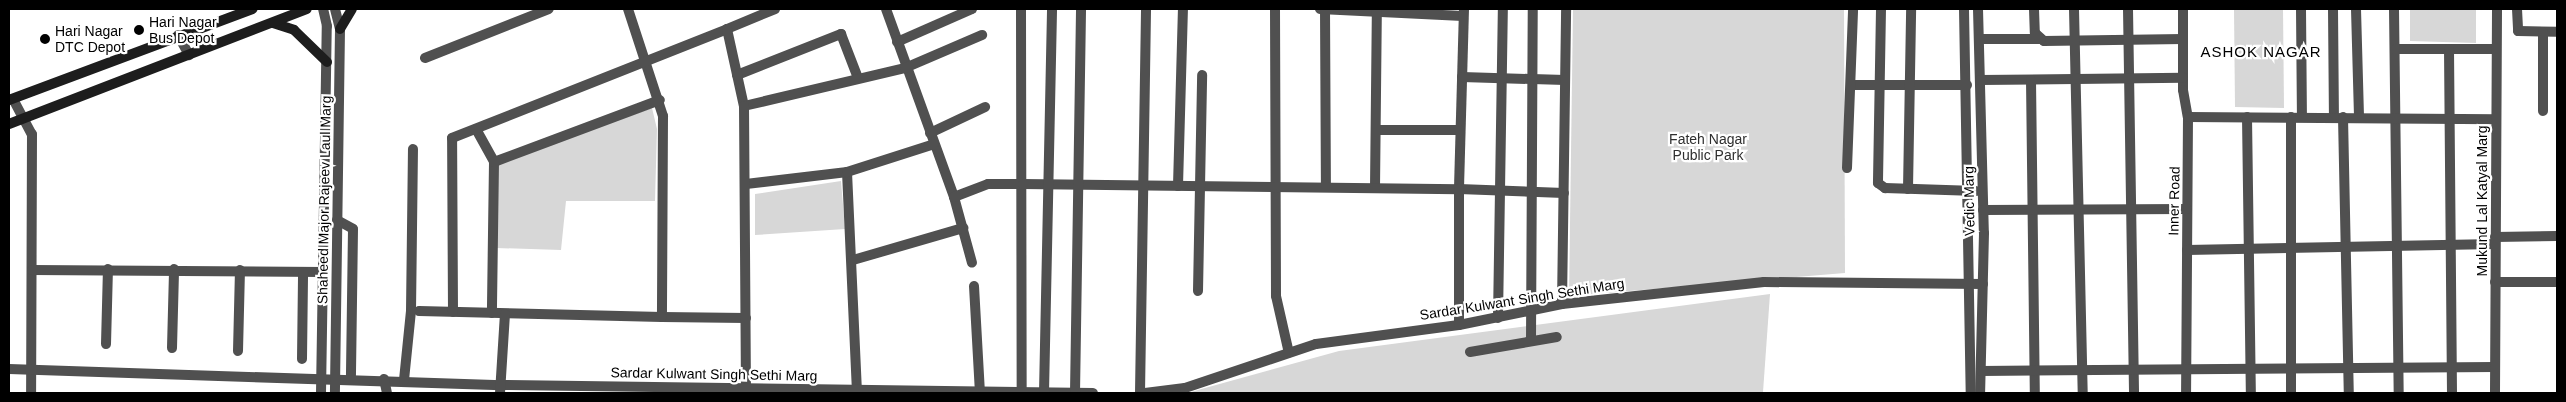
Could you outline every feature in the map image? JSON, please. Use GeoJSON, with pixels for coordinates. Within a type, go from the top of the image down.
{"type":"FeatureCollection","features":[{"type":"Feature","properties":{"kind":"main road"},"geometry":{"type":"LineString","coordinates":[[11,99],[239,12],[253,9]]}},
{"type":"Feature","properties":{"kind":"main road"},"geometry":{"type":"LineString","coordinates":[[9,124],[307,9]]}},
{"type":"Feature","properties":{"kind":"main road"},"geometry":{"type":"LineString","coordinates":[[340,29],[352,9]]}},
{"type":"Feature","properties":{"kind":"main road"},"geometry":{"type":"LineString","coordinates":[[270,22],[294,30],[326,62]]}},
{"type":"Feature","properties":{"kind":"street","name":"Shaheed Major Rajeev Laul Marg"},"geometry":{"type":"LineString","coordinates":[[321,393],[326,62],[323,9]]}},
{"type":"Feature","properties":{"kind":"street","name":"Shaheed Major Rajeev Laul Marg"},"geometry":{"type":"LineString","coordinates":[[335,9],[340,29],[335,393]]}},
{"type":"Feature","properties":{"kind":"street"},"geometry":{"type":"LineString","coordinates":[[425,58],[549,9]]}},
{"type":"Feature","properties":{"kind":"street"},"geometry":{"type":"LineString","coordinates":[[628,9],[647,57],[660,100],[662,317]]}},
{"type":"Feature","properties":{"kind":"street"},"geometry":{"type":"LineString","coordinates":[[453,312],[452,138],[647,57],[727,29],[775,9]]}},
{"type":"Feature","properties":{"kind":"street"},"geometry":{"type":"LineString","coordinates":[[886,9],[905,68],[954,197],[972,263]]}},
{"type":"Feature","properties":{"kind":"street"},"geometry":{"type":"LineString","coordinates":[[897,42],[972,9]]}},
{"type":"Feature","properties":{"kind":"street"},"geometry":{"type":"LineString","coordinates":[[1021,9],[1023,184],[1022,392]]}},
{"type":"Feature","properties":{"kind":"street"},"geometry":{"type":"LineString","coordinates":[[1044,393],[1052,9]]}},
{"type":"Feature","properties":{"kind":"street"},"geometry":{"type":"LineString","coordinates":[[1075,393],[1082,9]]}},
{"type":"Feature","properties":{"kind":"street"},"geometry":{"type":"LineString","coordinates":[[1140,393],[1146,9]]}},
{"type":"Feature","properties":{"kind":"street"},"geometry":{"type":"LineString","coordinates":[[1178,186],[1183,9]]}},
{"type":"Feature","properties":{"kind":"street"},"geometry":{"type":"LineString","coordinates":[[1275,9],[1273,187],[1276,296],[1288,353]]}},
{"type":"Feature","properties":{"kind":"street"},"geometry":{"type":"LineString","coordinates":[[1320,9],[1463,12],[1459,188],[1460,325]]}},
{"type":"Feature","properties":{"kind":"street"},"geometry":{"type":"LineString","coordinates":[[1325,9],[1326,188]]}},
{"type":"Feature","properties":{"kind":"street"},"geometry":{"type":"LineString","coordinates":[[1498,318],[1500,78],[1503,9]]}},
{"type":"Feature","properties":{"kind":"street"},"geometry":{"type":"LineString","coordinates":[[1531,341],[1530,192],[1533,9]]}},
{"type":"Feature","properties":{"kind":"street"},"geometry":{"type":"LineString","coordinates":[[1562,304],[1566,9]]}},
{"type":"Feature","properties":{"kind":"street"},"geometry":{"type":"LineString","coordinates":[[1847,168],[1853,9]]}},
{"type":"Feature","properties":{"kind":"street"},"geometry":{"type":"LineString","coordinates":[[1881,9],[1878,183],[1884,188],[1983,191]]}},
{"type":"Feature","properties":{"kind":"street"},"geometry":{"type":"LineString","coordinates":[[1908,189],[1911,9]]}},
{"type":"Feature","properties":{"kind":"street","name":"Vedic Marg"},"geometry":{"type":"LineString","coordinates":[[1964,9],[1971,191],[1971,393]]}},
{"type":"Feature","properties":{"kind":"street","name":"Vedic Marg"},"geometry":{"type":"LineString","coordinates":[[1978,9],[1983,191],[1980,393]]}},
{"type":"Feature","properties":{"kind":"street"},"geometry":{"type":"LineString","coordinates":[[2034,9],[2035,33],[2041,39]]}},
{"type":"Feature","properties":{"kind":"street"},"geometry":{"type":"LineString","coordinates":[[2074,9],[2074,80],[2083,393]]}},
{"type":"Feature","properties":{"kind":"street"},"geometry":{"type":"LineString","coordinates":[[2128,9],[2134,393]]}},
{"type":"Feature","properties":{"kind":"street","name":"Inner Road"},"geometry":{"type":"LineString","coordinates":[[2183,9],[2183,78],[2188,117],[2186,393]]}},
{"type":"Feature","properties":{"kind":"street"},"geometry":{"type":"LineString","coordinates":[[2291,393],[2291,248],[2302,9]]}},
{"type":"Feature","properties":{"kind":"street"},"geometry":{"type":"LineString","coordinates":[[2333,9],[2346,247],[2349,393]]}},
{"type":"Feature","properties":{"kind":"street"},"geometry":{"type":"LineString","coordinates":[[2356,9],[2359,117]]}},
{"type":"Feature","properties":{"kind":"street"},"geometry":{"type":"LineString","coordinates":[[2394,9],[2399,393]]}},
{"type":"Feature","properties":{"kind":"street","name":"Mukund Lal Katyal Marg"},"geometry":{"type":"LineString","coordinates":[[2495,393],[2496,9]]}},
{"type":"Feature","properties":{"kind":"street"},"geometry":{"type":"LineString","coordinates":[[2517,9],[2518,31],[2557,32]]}},
{"type":"Feature","properties":{"kind":"street"},"geometry":{"type":"LineString","coordinates":[[1375,188],[1377,10]]}},
{"type":"Feature","properties":{"kind":"street"},"geometry":{"type":"LineString","coordinates":[[727,29],[744,106],[746,388]]}},
{"type":"Feature","properties":{"kind":"street"},"geometry":{"type":"LineString","coordinates":[[2543,32],[2543,111]]}},
{"type":"Feature","properties":{"kind":"street"},"geometry":{"type":"LineString","coordinates":[[737,75],[841,34],[858,78]]}},
{"type":"Feature","properties":{"kind":"street"},"geometry":{"type":"LineString","coordinates":[[178,35],[189,55]]}},
{"type":"Feature","properties":{"kind":"street"},"geometry":{"type":"LineString","coordinates":[[744,106],[905,68],[982,35]]}},
{"type":"Feature","properties":{"kind":"street"},"geometry":{"type":"LineString","coordinates":[[1979,39],[2074,41],[2183,39]]}},
{"type":"Feature","properties":{"kind":"street"},"geometry":{"type":"LineString","coordinates":[[2395,49],[2496,49]]}},
{"type":"Feature","properties":{"kind":"street"},"geometry":{"type":"LineString","coordinates":[[2449,49],[2452,393]]}},
{"type":"Feature","properties":{"kind":"street"},"geometry":{"type":"LineString","coordinates":[[1198,291],[1202,186],[1202,75]]}},
{"type":"Feature","properties":{"kind":"street"},"geometry":{"type":"LineString","coordinates":[[1462,77],[1565,80]]}},
{"type":"Feature","properties":{"kind":"street"},"geometry":{"type":"LineString","coordinates":[[1980,80],[2183,78]]}},
{"type":"Feature","properties":{"kind":"street"},"geometry":{"type":"LineString","coordinates":[[2030,80],[2035,393]]}},
{"type":"Feature","properties":{"kind":"street"},"geometry":{"type":"LineString","coordinates":[[1851,85],[1967,85]]}},
{"type":"Feature","properties":{"kind":"street"},"geometry":{"type":"LineString","coordinates":[[11,99],[26,117],[32,134],[31,393]]}},
{"type":"Feature","properties":{"kind":"street"},"geometry":{"type":"LineString","coordinates":[[494,162],[660,100]]}},
{"type":"Feature","properties":{"kind":"street"},"geometry":{"type":"LineString","coordinates":[[930,133],[985,107]]}},
{"type":"Feature","properties":{"kind":"street"},"geometry":{"type":"LineString","coordinates":[[2188,117],[2496,119]]}},
{"type":"Feature","properties":{"kind":"street"},"geometry":{"type":"LineString","coordinates":[[2247,117],[2251,393]]}},
{"type":"Feature","properties":{"kind":"street"},"geometry":{"type":"LineString","coordinates":[[476,129],[494,162],[492,313]]}},
{"type":"Feature","properties":{"kind":"street"},"geometry":{"type":"LineString","coordinates":[[1376,130],[1460,130]]}},
{"type":"Feature","properties":{"kind":"street"},"geometry":{"type":"LineString","coordinates":[[746,184],[847,172],[934,144]]}},
{"type":"Feature","properties":{"kind":"street"},"geometry":{"type":"LineString","coordinates":[[404,380],[410,311],[413,149]]}},
{"type":"Feature","properties":{"kind":"street"},"geometry":{"type":"LineString","coordinates":[[847,172],[853,260],[857,390]]}},
{"type":"Feature","properties":{"kind":"street"},"geometry":{"type":"LineString","coordinates":[[954,197],[988,184],[1459,188],[1564,193]]}},
{"type":"Feature","properties":{"kind":"street"},"geometry":{"type":"LineString","coordinates":[[1983,210],[2187,209]]}},
{"type":"Feature","properties":{"kind":"street"},"geometry":{"type":"LineString","coordinates":[[337,220],[353,229],[351,378]]}},
{"type":"Feature","properties":{"kind":"street"},"geometry":{"type":"LineString","coordinates":[[853,260],[962,228]]}},
{"type":"Feature","properties":{"kind":"street"},"geometry":{"type":"LineString","coordinates":[[2187,250],[2450,245],[2557,236]]}},
{"type":"Feature","properties":{"kind":"street"},"geometry":{"type":"LineString","coordinates":[[106,344],[108,269]]}},
{"type":"Feature","properties":{"kind":"street"},"geometry":{"type":"LineString","coordinates":[[32,270],[174,269],[323,272]]}},
{"type":"Feature","properties":{"kind":"street"},"geometry":{"type":"LineString","coordinates":[[172,348],[174,269]]}},
{"type":"Feature","properties":{"kind":"street"},"geometry":{"type":"LineString","coordinates":[[238,351],[240,270]]}},
{"type":"Feature","properties":{"kind":"street"},"geometry":{"type":"LineString","coordinates":[[302,359],[303,272]]}},
{"type":"Feature","properties":{"kind":"street","name":"Sardar Kulwant Singh Sethi Marg"},"geometry":{"type":"LineString","coordinates":[[1145,393],[1185,388],[1288,353],[1387,332],[1460,325],[1562,304],[1764,282],[1983,284]]}},
{"type":"Feature","properties":{"kind":"street"},"geometry":{"type":"LineString","coordinates":[[2495,282],[2557,282]]}},
{"type":"Feature","properties":{"kind":"street"},"geometry":{"type":"LineString","coordinates":[[974,286],[980,392]]}},
{"type":"Feature","properties":{"kind":"street"},"geometry":{"type":"LineString","coordinates":[[420,312],[746,318]]}},
{"type":"Feature","properties":{"kind":"street"},"geometry":{"type":"LineString","coordinates":[[501,389],[505,314]]}},
{"type":"Feature","properties":{"kind":"street"},"geometry":{"type":"LineString","coordinates":[[1470,352],[1558,337]]}},
{"type":"Feature","properties":{"kind":"street"},"geometry":{"type":"LineString","coordinates":[[1981,371],[2034,368],[2133,371],[2291,366],[2495,366]]}},
{"type":"Feature","properties":{"kind":"street","name":"Sardar Kulwant Singh Sethi Marg"},"geometry":{"type":"LineString","coordinates":[[9,369],[384,379],[501,389],[682,390],[746,388],[795,392],[857,390],[1093,393]]}},
{"type":"Feature","properties":{"kind":"street"},"geometry":{"type":"LineString","coordinates":[[384,379],[387,393]]}},
{"type":"Feature","properties":{"kind":"green space","name":"Fateh Nagar Public Park"},"geometry":{"type":"Polygon","coordinates":[[[1573,9],[1844,9],[1845,273],[1569,296],[1573,9]]]}},
{"type":"Feature","properties":{"kind":"green space"},"geometry":{"type":"Polygon","coordinates":[[[2234,9],[2283,9],[2284,108],[2235,107],[2234,9]]]}},
{"type":"Feature","properties":{"kind":"green space"},"geometry":{"type":"Polygon","coordinates":[[[2410,9],[2476,9],[2476,43],[2410,41],[2410,9]]]}},
{"type":"Feature","properties":{"kind":"green space"},"geometry":{"type":"Polygon","coordinates":[[[652,108],[657,129],[655,201],[566,201],[561,250],[496,248],[494,164],[652,108]]]}},
{"type":"Feature","properties":{"kind":"green space"},"geometry":{"type":"Polygon","coordinates":[[[841,181],[845,229],[755,235],[755,194],[841,181]]]}},
{"type":"Feature","properties":{"kind":"green space"},"geometry":{"type":"Polygon","coordinates":[[[1770,294],[1763,392],[1187,393],[1339,351],[1770,294]]]}},
{"type":"Feature","properties":{"kind":"place","name":"Hari Nagar Bus Depot"},"geometry":{"type":"Point","coordinates":[139,30]}},
{"type":"Feature","properties":{"kind":"place","name":"Hari Nagar DTC Depot"},"geometry":{"type":"Point","coordinates":[45,39]}},
{"type":"Feature","properties":{"kind":"district","name":"ASHOK NAGAR"},"geometry":{"type":"Point","coordinates":[2261,52]}}]}
